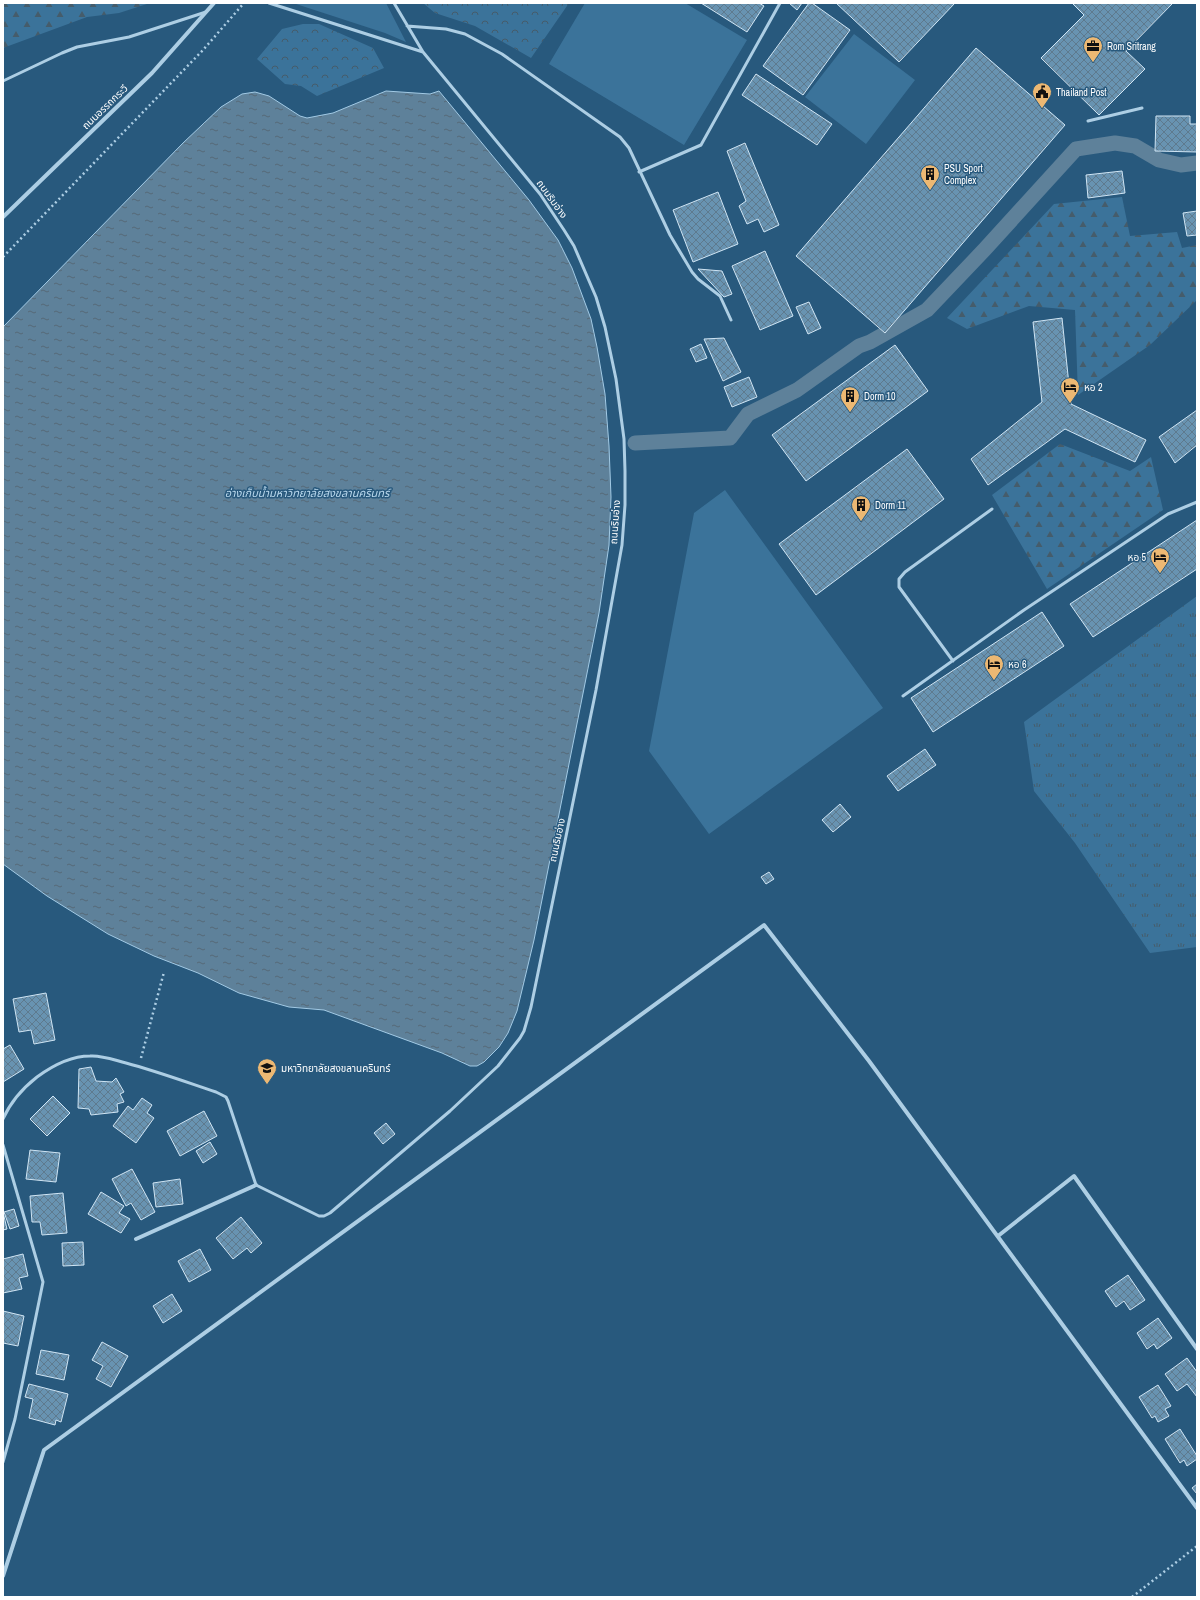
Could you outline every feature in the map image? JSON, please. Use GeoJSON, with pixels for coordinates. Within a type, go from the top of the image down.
{"type":"FeatureCollection","features":[{"type":"Feature","properties":{"kind":"street","name":"ถนนอรรถกระวี"},"geometry":{"type":"LineString","coordinates":[[3,217],[152,73],[214,3]]}},
{"type":"Feature","properties":{"kind":"street"},"geometry":{"type":"LineString","coordinates":[[3,1576],[44,1450],[764,925],[870,1061],[1197,1508]]}},
{"type":"Feature","properties":{"kind":"street"},"geometry":{"type":"LineString","coordinates":[[998,1236],[1074,1176],[1197,1349]]}},
{"type":"Feature","properties":{"kind":"street"},"geometry":{"type":"LineString","coordinates":[[136,1239],[256,1185]]}},
{"type":"Feature","properties":{"kind":"lane"},"geometry":{"type":"LineString","coordinates":[[270,3],[423,52]]}},
{"type":"Feature","properties":{"kind":"lane","name":"ถนนริมอ่าง"},"geometry":{"type":"LineString","coordinates":[[256,1185],[318,1216],[324,1216],[480,1084],[508,1055],[520,1038],[531,1007],[596,690],[622,545],[625,505],[624,439],[616,379],[605,327],[588,277],[574,246],[540,194],[423,52],[394,3]]}},
{"type":"Feature","properties":{"kind":"lane"},"geometry":{"type":"LineString","coordinates":[[640,172],[701,145],[780,3]]}},
{"type":"Feature","properties":{"kind":"lane"},"geometry":{"type":"LineString","coordinates":[[3,81],[70,50],[129,37],[206,12]]}},
{"type":"Feature","properties":{"kind":"lane"},"geometry":{"type":"LineString","coordinates":[[407,26],[446,29],[466,34],[502,54],[620,137],[629,148],[670,235],[692,272],[698,279],[720,296],[731,320]]}},
{"type":"Feature","properties":{"kind":"lane"},"geometry":{"type":"LineString","coordinates":[[1088,122],[1142,108]]}},
{"type":"Feature","properties":{"kind":"lane"},"geometry":{"type":"LineString","coordinates":[[903,696],[1024,610],[1168,514],[1197,502]]}},
{"type":"Feature","properties":{"kind":"lane"},"geometry":{"type":"LineString","coordinates":[[952,661],[899,587],[899,579],[905,572],[992,509]]}},
{"type":"Feature","properties":{"kind":"lane"},"geometry":{"type":"LineString","coordinates":[[3,1119],[11,1104],[30,1084],[48,1070],[70,1059],[101,1056],[138,1066],[216,1092],[226,1097],[232,1109],[256,1185]]}},
{"type":"Feature","properties":{"kind":"lane"},"geometry":{"type":"LineString","coordinates":[[3,1145],[43,1282],[15,1419],[3,1462]]}},
{"type":"Feature","properties":{"kind":"path"},"geometry":{"type":"LineString","coordinates":[[3,257],[203,50],[244,3]]}},
{"type":"Feature","properties":{"kind":"path"},"geometry":{"type":"LineString","coordinates":[[138,1066],[164,972]]}},
{"type":"Feature","properties":{"kind":"path"},"geometry":{"type":"LineString","coordinates":[[1132,1597],[1197,1546]]}},
{"type":"Feature","properties":{"kind":"green space"},"geometry":{"type":"Polygon","coordinates":[[[3,3],[150,3],[119,13],[87,17],[3,48],[3,3]]]}},
{"type":"Feature","properties":{"kind":"green space"},"geometry":{"type":"Polygon","coordinates":[[[293,3],[386,3],[406,42],[385,33],[293,3]]]}},
{"type":"Feature","properties":{"kind":"green space"},"geometry":{"type":"Polygon","coordinates":[[[423,3],[569,3],[531,58],[475,26],[435,13],[423,3]]]}},
{"type":"Feature","properties":{"kind":"green space"},"geometry":{"type":"Polygon","coordinates":[[[585,3],[685,3],[747,40],[684,145],[549,64],[585,3]]]}},
{"type":"Feature","properties":{"kind":"green space"},"geometry":{"type":"Polygon","coordinates":[[[303,24],[319,24],[373,48],[384,68],[317,96],[301,86],[285,84],[257,59],[282,29],[303,24]]]}},
{"type":"Feature","properties":{"kind":"green space"},"geometry":{"type":"Polygon","coordinates":[[[854,34],[915,80],[866,144],[805,97],[854,34]]]}},
{"type":"Feature","properties":{"kind":"green space"},"geometry":{"type":"Polygon","coordinates":[[[1122,197],[1130,236],[1177,232],[1182,248],[1197,245],[1197,300],[1150,345],[1078,395],[1075,310],[1029,306],[967,329],[947,318],[1054,204],[1122,197]]]}},
{"type":"Feature","properties":{"kind":"green space"},"geometry":{"type":"Polygon","coordinates":[[[1060,444],[1130,471],[1151,457],[1163,510],[1047,589],[992,495],[1060,444]]]}},
{"type":"Feature","properties":{"kind":"green space"},"geometry":{"type":"Polygon","coordinates":[[[725,490],[883,708],[709,834],[649,751],[694,513],[725,490]]]}},
{"type":"Feature","properties":{"kind":"green space"},"geometry":{"type":"Polygon","coordinates":[[[1197,596],[1197,947],[1150,953],[1075,843],[1034,791],[1024,722],[1197,596]]]}},
{"type":"Feature","properties":{"kind":"water","name":"อ่างเก็บน้ำมหาวิทยาลัยสงขลานครินทร์"},"geometry":{"type":"Polygon","coordinates":[[[386,91],[430,94],[439,91],[529,200],[558,240],[572,268],[591,319],[605,394],[611,497],[609,545],[599,613],[534,940],[517,1011],[508,1033],[499,1047],[484,1062],[477,1066],[470,1066],[442,1053],[324,1010],[289,1007],[239,993],[198,973],[154,956],[108,934],[47,896],[3,864],[3,327],[183,143],[221,107],[242,94],[255,92],[269,96],[300,116],[307,118],[333,113],[386,91]]]}},
{"type":"Feature","properties":{"kind":"building"},"geometry":{"type":"Polygon","coordinates":[[[701,3],[759,3],[764,6],[747,32],[701,3]]]}},
{"type":"Feature","properties":{"kind":"building"},"geometry":{"type":"Polygon","coordinates":[[[789,3],[802,3],[797,10],[789,3]]]}},
{"type":"Feature","properties":{"kind":"building"},"geometry":{"type":"Polygon","coordinates":[[[809,3],[812,3],[850,30],[803,95],[763,66],[809,3]]]}},
{"type":"Feature","properties":{"kind":"building"},"geometry":{"type":"Polygon","coordinates":[[[836,3],[955,3],[899,62],[836,3]]]}},
{"type":"Feature","properties":{"kind":"building","name":"Rom Sritrang"},"geometry":{"type":"Polygon","coordinates":[[[1072,3],[1173,3],[1126,51],[1145,69],[1099,115],[1041,58],[1084,15],[1072,3]]]}},
{"type":"Feature","properties":{"kind":"building","name":"PSU Sport Complex"},"geometry":{"type":"Polygon","coordinates":[[[976,48],[1065,125],[885,333],[796,256],[976,48]]]}},
{"type":"Feature","properties":{"kind":"building"},"geometry":{"type":"Polygon","coordinates":[[[756,74],[832,124],[817,145],[742,95],[756,74]]]}},
{"type":"Feature","properties":{"kind":"building"},"geometry":{"type":"Polygon","coordinates":[[[1156,116],[1190,116],[1190,124],[1197,124],[1197,152],[1155,151],[1156,116]]]}},
{"type":"Feature","properties":{"kind":"building"},"geometry":{"type":"Polygon","coordinates":[[[745,143],[779,225],[764,232],[758,219],[747,224],[739,206],[746,201],[727,151],[745,143]]]}},
{"type":"Feature","properties":{"kind":"building"},"geometry":{"type":"Polygon","coordinates":[[[1122,171],[1125,193],[1088,198],[1086,175],[1122,171]]]}},
{"type":"Feature","properties":{"kind":"building"},"geometry":{"type":"Polygon","coordinates":[[[718,192],[738,244],[693,262],[673,210],[718,192]]]}},
{"type":"Feature","properties":{"kind":"building"},"geometry":{"type":"Polygon","coordinates":[[[1197,211],[1197,235],[1187,236],[1183,213],[1197,211]]]}},
{"type":"Feature","properties":{"kind":"building"},"geometry":{"type":"Polygon","coordinates":[[[765,251],[793,316],[760,330],[732,266],[765,251]]]}},
{"type":"Feature","properties":{"kind":"building"},"geometry":{"type":"Polygon","coordinates":[[[698,269],[722,271],[732,294],[724,297],[698,269]]]}},
{"type":"Feature","properties":{"kind":"building"},"geometry":{"type":"Polygon","coordinates":[[[809,302],[821,328],[808,334],[796,307],[809,302]]]}},
{"type":"Feature","properties":{"kind":"building"},"geometry":{"type":"Polygon","coordinates":[[[1062,318],[1071,404],[1146,440],[1135,462],[1065,429],[988,485],[971,459],[1042,402],[1033,322],[1062,318]]]}},
{"type":"Feature","properties":{"kind":"building"},"geometry":{"type":"Polygon","coordinates":[[[724,338],[741,372],[723,381],[704,339],[724,338]]]}},
{"type":"Feature","properties":{"kind":"building"},"geometry":{"type":"Polygon","coordinates":[[[701,344],[707,358],[696,362],[690,349],[701,344]]]}},
{"type":"Feature","properties":{"kind":"building","name":"Dorm 10"},"geometry":{"type":"Polygon","coordinates":[[[895,345],[928,391],[806,481],[772,435],[895,345]]]}},
{"type":"Feature","properties":{"kind":"building"},"geometry":{"type":"Polygon","coordinates":[[[749,377],[757,397],[732,407],[724,387],[749,377]]]}},
{"type":"Feature","properties":{"kind":"building"},"geometry":{"type":"Polygon","coordinates":[[[1197,410],[1197,445],[1175,463],[1159,437],[1197,410]]]}},
{"type":"Feature","properties":{"kind":"building","name":"Dorm 11"},"geometry":{"type":"Polygon","coordinates":[[[907,449],[944,499],[816,595],[779,544],[907,449]]]}},
{"type":"Feature","properties":{"kind":"building"},"geometry":{"type":"Polygon","coordinates":[[[1197,520],[1197,569],[1093,637],[1070,604],[1197,520]]]}},
{"type":"Feature","properties":{"kind":"building"},"geometry":{"type":"Polygon","coordinates":[[[1042,612],[1064,646],[933,732],[911,698],[1042,612]]]}},
{"type":"Feature","properties":{"kind":"building"},"geometry":{"type":"Polygon","coordinates":[[[925,749],[936,765],[898,791],[887,776],[925,749]]]}},
{"type":"Feature","properties":{"kind":"building"},"geometry":{"type":"Polygon","coordinates":[[[840,804],[851,817],[833,832],[822,820],[840,804]]]}},
{"type":"Feature","properties":{"kind":"building"},"geometry":{"type":"Polygon","coordinates":[[[769,872],[774,879],[766,884],[761,877],[769,872]]]}},
{"type":"Feature","properties":{"kind":"building"},"geometry":{"type":"Polygon","coordinates":[[[46,993],[55,1040],[34,1044],[31,1030],[19,1032],[13,999],[46,993]]]}},
{"type":"Feature","properties":{"kind":"building"},"geometry":{"type":"Polygon","coordinates":[[[10,1045],[24,1069],[3,1082],[3,1049],[10,1045]]]}},
{"type":"Feature","properties":{"kind":"building"},"geometry":{"type":"Polygon","coordinates":[[[91,1067],[96,1081],[112,1082],[116,1078],[124,1092],[120,1094],[124,1102],[117,1104],[118,1112],[91,1115],[89,1109],[78,1108],[79,1069],[91,1067]]]}},
{"type":"Feature","properties":{"kind":"building"},"geometry":{"type":"Polygon","coordinates":[[[53,1096],[70,1113],[47,1136],[30,1119],[53,1096]]]}},
{"type":"Feature","properties":{"kind":"building"},"geometry":{"type":"Polygon","coordinates":[[[142,1098],[152,1105],[147,1113],[154,1118],[136,1143],[113,1126],[128,1106],[133,1110],[142,1098]]]}},
{"type":"Feature","properties":{"kind":"building"},"geometry":{"type":"Polygon","coordinates":[[[204,1111],[217,1136],[180,1156],[167,1131],[204,1111]]]}},
{"type":"Feature","properties":{"kind":"building"},"geometry":{"type":"Polygon","coordinates":[[[386,1123],[395,1134],[383,1144],[374,1133],[386,1123]]]}},
{"type":"Feature","properties":{"kind":"building"},"geometry":{"type":"Polygon","coordinates":[[[210,1142],[217,1154],[203,1163],[196,1151],[210,1142]]]}},
{"type":"Feature","properties":{"kind":"building"},"geometry":{"type":"Polygon","coordinates":[[[30,1150],[60,1153],[56,1182],[26,1179],[30,1150]]]}},
{"type":"Feature","properties":{"kind":"building"},"geometry":{"type":"Polygon","coordinates":[[[132,1169],[155,1212],[141,1220],[131,1203],[126,1206],[112,1179],[132,1169]]]}},
{"type":"Feature","properties":{"kind":"building"},"geometry":{"type":"Polygon","coordinates":[[[180,1179],[183,1204],[156,1207],[153,1183],[180,1179]]]}},
{"type":"Feature","properties":{"kind":"building"},"geometry":{"type":"Polygon","coordinates":[[[101,1192],[124,1206],[119,1213],[130,1219],[121,1233],[88,1214],[101,1192]]]}},
{"type":"Feature","properties":{"kind":"building"},"geometry":{"type":"Polygon","coordinates":[[[63,1193],[67,1233],[42,1235],[40,1222],[32,1222],[30,1196],[63,1193]]]}},
{"type":"Feature","properties":{"kind":"building"},"geometry":{"type":"Polygon","coordinates":[[[14,1209],[19,1226],[10,1229],[4,1212],[14,1209]]]}},
{"type":"Feature","properties":{"kind":"building"},"geometry":{"type":"Polygon","coordinates":[[[3,1212],[7,1229],[3,1230],[3,1212]]]}},
{"type":"Feature","properties":{"kind":"building"},"geometry":{"type":"Polygon","coordinates":[[[241,1217],[262,1243],[251,1253],[247,1248],[233,1259],[216,1238],[241,1217]]]}},
{"type":"Feature","properties":{"kind":"building"},"geometry":{"type":"Polygon","coordinates":[[[83,1242],[84,1265],[63,1266],[62,1243],[83,1242]]]}},
{"type":"Feature","properties":{"kind":"building"},"geometry":{"type":"Polygon","coordinates":[[[200,1249],[211,1270],[189,1282],[178,1261],[200,1249]]]}},
{"type":"Feature","properties":{"kind":"building"},"geometry":{"type":"Polygon","coordinates":[[[23,1254],[28,1276],[19,1278],[22,1289],[3,1293],[3,1259],[23,1254]]]}},
{"type":"Feature","properties":{"kind":"building"},"geometry":{"type":"Polygon","coordinates":[[[1128,1275],[1145,1300],[1130,1310],[1124,1301],[1116,1307],[1105,1291],[1128,1275]]]}},
{"type":"Feature","properties":{"kind":"building"},"geometry":{"type":"Polygon","coordinates":[[[172,1294],[182,1311],[163,1323],[153,1306],[172,1294]]]}},
{"type":"Feature","properties":{"kind":"building"},"geometry":{"type":"Polygon","coordinates":[[[3,1311],[24,1316],[18,1346],[3,1343],[3,1311]]]}},
{"type":"Feature","properties":{"kind":"building"},"geometry":{"type":"Polygon","coordinates":[[[1158,1318],[1172,1338],[1157,1349],[1154,1344],[1147,1349],[1137,1333],[1158,1318]]]}},
{"type":"Feature","properties":{"kind":"building"},"geometry":{"type":"Polygon","coordinates":[[[102,1342],[128,1356],[111,1387],[96,1379],[103,1366],[92,1360],[102,1342]]]}},
{"type":"Feature","properties":{"kind":"building"},"geometry":{"type":"Polygon","coordinates":[[[41,1350],[69,1355],[64,1380],[36,1374],[41,1350]]]}},
{"type":"Feature","properties":{"kind":"building"},"geometry":{"type":"Polygon","coordinates":[[[1187,1358],[1197,1372],[1197,1397],[1187,1384],[1177,1391],[1165,1374],[1187,1358]]]}},
{"type":"Feature","properties":{"kind":"building"},"geometry":{"type":"Polygon","coordinates":[[[29,1384],[68,1394],[61,1422],[56,1420],[55,1425],[29,1418],[33,1399],[25,1397],[29,1384]]]}},
{"type":"Feature","properties":{"kind":"building"},"geometry":{"type":"Polygon","coordinates":[[[1158,1385],[1171,1406],[1165,1409],[1169,1416],[1158,1422],[1155,1416],[1152,1418],[1139,1397],[1158,1385]]]}},
{"type":"Feature","properties":{"kind":"building"},"geometry":{"type":"Polygon","coordinates":[[[1180,1429],[1197,1456],[1197,1459],[1187,1466],[1184,1460],[1180,1463],[1165,1439],[1180,1429]]]}},
{"type":"Feature","properties":{"kind":"building"},"geometry":{"type":"Polygon","coordinates":[[[1197,1484],[1197,1494],[1192,1488],[1197,1484]]]}},
{"type":"Feature","properties":{"kind":"waterway"},"geometry":{"type":"LineString","coordinates":[[635,443],[730,438],[748,414],[797,390],[859,346],[870,342],[927,310],[1076,149],[1115,143],[1135,146],[1159,160],[1181,165],[1197,163]]}},
{"type":"Feature","properties":{"kind":"place","name":"Rom Sritrang"},"geometry":{"type":"Point","coordinates":[1093,63]}},
{"type":"Feature","properties":{"kind":"place","name":"Thailand Post"},"geometry":{"type":"Point","coordinates":[1042,109]}},
{"type":"Feature","properties":{"kind":"place","name":"PSU Sport Complex"},"geometry":{"type":"Point","coordinates":[930,191]}},
{"type":"Feature","properties":{"kind":"place","name":"หอ 2"},"geometry":{"type":"Point","coordinates":[1070,404]}},
{"type":"Feature","properties":{"kind":"place","name":"Dorm 10"},"geometry":{"type":"Point","coordinates":[850,413]}},
{"type":"Feature","properties":{"kind":"place","name":"Dorm 11"},"geometry":{"type":"Point","coordinates":[861,522]}},
{"type":"Feature","properties":{"kind":"place","name":"หอ 5"},"geometry":{"type":"Point","coordinates":[1160,574]}},
{"type":"Feature","properties":{"kind":"place","name":"หอ 6"},"geometry":{"type":"Point","coordinates":[994,681]}},
{"type":"Feature","properties":{"kind":"place","name":"มหาวิทยาลัยสงขลานครินทร์"},"geometry":{"type":"Point","coordinates":[267,1085]}}]}
